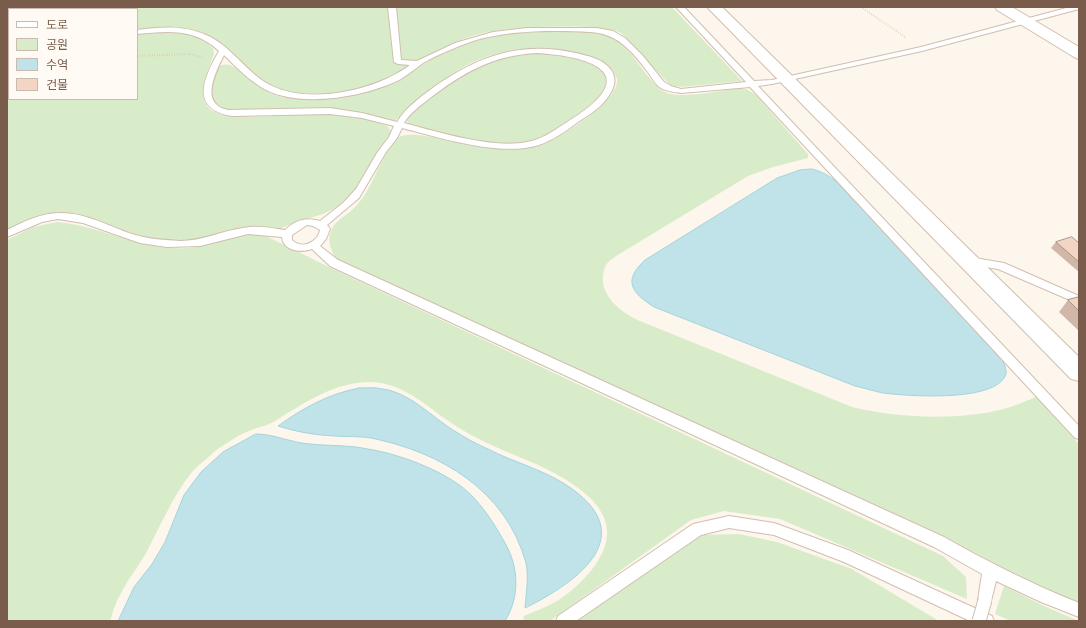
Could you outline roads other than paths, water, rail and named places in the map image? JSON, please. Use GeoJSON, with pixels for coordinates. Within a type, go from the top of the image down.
{"type":"FeatureCollection","features":[{"type":"Feature","properties":{"kind":"street"},"geometry":{"type":"LineString","coordinates":[[714,7],[1079,372]]}},
{"type":"Feature","properties":{"kind":"street"},"geometry":{"type":"LineString","coordinates":[[1002,7],[1079,54]]}},
{"type":"Feature","properties":{"kind":"lane"},"geometry":{"type":"LineString","coordinates":[[392,7],[398,62],[403,64],[419,63]]}},
{"type":"Feature","properties":{"kind":"lane"},"geometry":{"type":"LineString","coordinates":[[680,7],[1079,434]]}},
{"type":"Feature","properties":{"kind":"lane"},"geometry":{"type":"LineString","coordinates":[[138,32],[173,30],[188,31],[203,36],[213,41],[263,86],[276,92],[313,96],[368,88],[398,77],[419,63],[452,47],[496,33],[522,30],[598,30],[616,35],[626,42],[661,84],[666,88],[673,90],[753,84],[786,79],[922,49],[1078,7]]}},
{"type":"Feature","properties":{"kind":"lane"},"geometry":{"type":"LineString","coordinates":[[223,50],[217,61],[210,81],[208,99],[211,105],[220,111],[232,113],[324,110],[360,116],[398,126],[443,136],[497,146],[531,144],[547,139],[593,108],[611,87],[611,78],[604,67],[594,61],[581,56],[548,51],[514,51],[483,61],[448,81],[410,111],[398,126],[394,136],[382,151],[358,193],[321,225]]}},
{"type":"Feature","properties":{"kind":"lane"},"geometry":{"type":"LineString","coordinates":[[217,61],[224,58],[233,60]]}},
{"type":"Feature","properties":{"kind":"lane"},"geometry":{"type":"LineString","coordinates":[[7,234],[34,221],[58,216],[73,217],[136,238],[166,244],[206,242],[241,231],[252,230],[287,234]]}},
{"type":"Feature","properties":{"kind":"lane"},"geometry":{"type":"LineString","coordinates":[[310,222],[321,225],[325,229],[325,235],[322,240],[314,245],[298,247],[291,244],[287,240],[287,234],[291,229],[298,225],[310,222]]}},
{"type":"Feature","properties":{"kind":"lane"},"geometry":{"type":"LineString","coordinates":[[314,245],[322,254],[334,263],[932,539],[990,571],[1046,597],[1079,610]]}},
{"type":"Feature","properties":{"kind":"lane"},"geometry":{"type":"LineString","coordinates":[[968,261],[1000,266],[1079,300]]}},
{"type":"Feature","properties":{"kind":"lane"},"geometry":{"type":"LineString","coordinates":[[563,621],[698,529],[729,522],[774,528],[782,531],[848,557],[987,621]]}},
{"type":"Feature","properties":{"kind":"lane"},"geometry":{"type":"LineString","coordinates":[[979,621],[985,600],[990,571]]}},
{"type":"Feature","properties":{"kind":"water"},"geometry":{"type":"Polygon","coordinates":[[[812,169],[827,175],[840,185],[1002,359],[1006,368],[1006,374],[999,383],[986,390],[950,396],[883,393],[855,386],[654,307],[635,292],[632,280],[638,267],[645,260],[777,178],[800,170],[812,169]]]}},
{"type":"Feature","properties":{"kind":"water"},"geometry":{"type":"Polygon","coordinates":[[[359,388],[380,388],[402,395],[470,440],[565,484],[588,503],[599,521],[601,538],[595,555],[582,570],[565,584],[546,597],[525,608],[527,568],[516,537],[503,515],[486,495],[467,478],[445,464],[422,453],[397,444],[367,437],[313,434],[278,426],[316,402],[359,388]]]}},
{"type":"Feature","properties":{"kind":"water"},"geometry":{"type":"Polygon","coordinates":[[[256,434],[270,435],[303,443],[354,447],[395,455],[425,466],[453,480],[479,503],[510,552],[516,582],[513,602],[505,621],[118,621],[134,587],[152,564],[165,542],[184,495],[201,472],[223,452],[256,434]]]}}]}
